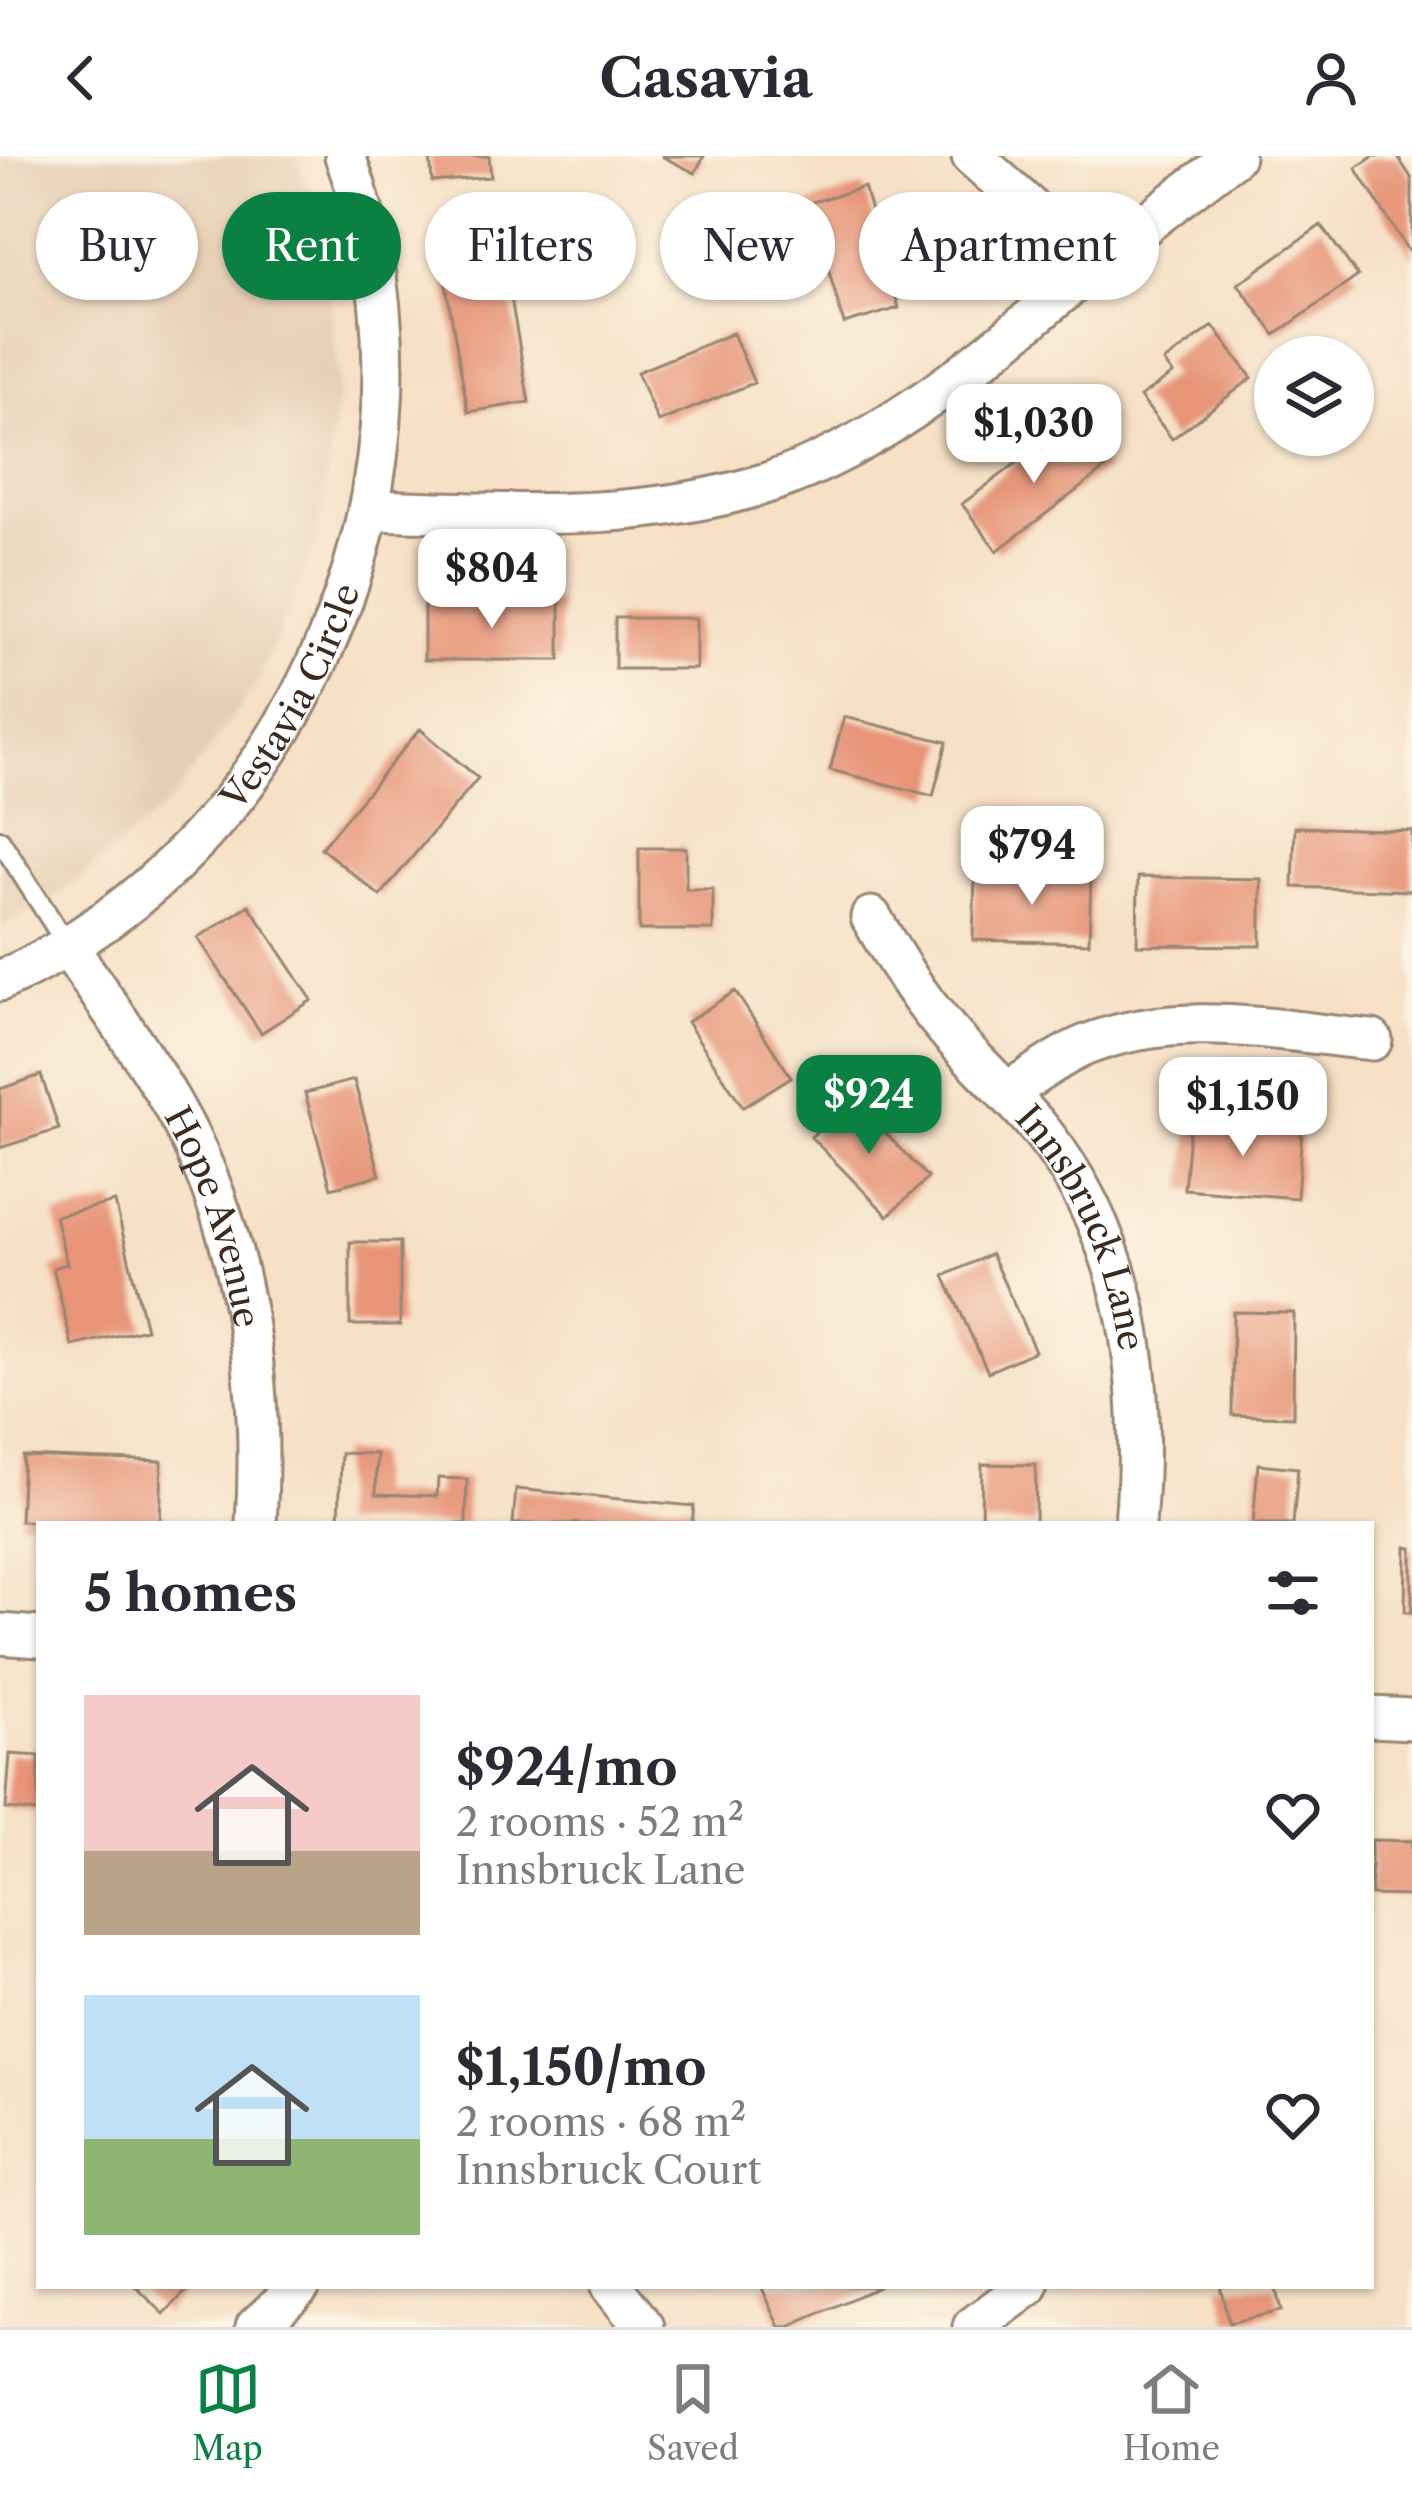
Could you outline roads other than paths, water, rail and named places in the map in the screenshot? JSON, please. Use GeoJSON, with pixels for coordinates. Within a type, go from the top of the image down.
{"type":"FeatureCollection","features":[{"type":"Feature","properties":{"kind":"street","name":"Vestavia Circle"},"geometry":{"type":"LineString","coordinates":[[0,981],[67,945],[130,900],[188,848],[251,774],[284,726],[321,657],[350,585],[370,510],[383,404],[380,297],[358,192],[345,156]]}},
{"type":"Feature","properties":{"kind":"street"},"geometry":{"type":"LineString","coordinates":[[972,156],[1012,192]]}},
{"type":"Feature","properties":{"kind":"street"},"geometry":{"type":"LineString","coordinates":[[1159,215],[1234,156]]}},
{"type":"Feature","properties":{"kind":"street"},"geometry":{"type":"LineString","coordinates":[[370,510],[595,513],[682,503],[767,483],[848,447],[922,401],[1054,300]]}},
{"type":"Feature","properties":{"kind":"street","name":"Innsbruck Lane"},"geometry":{"type":"LineString","coordinates":[[871,917],[914,990],[1041,1131],[1090,1203],[1121,1286],[1136,1372],[1135,1521]]}},
{"type":"Feature","properties":{"kind":"street","name":"Hope Avenue"},"geometry":{"type":"LineString","coordinates":[[67,945],[173,1106],[212,1184],[238,1267],[252,1354],[256,1521]]}},
{"type":"Feature","properties":{"kind":"street"},"geometry":{"type":"LineString","coordinates":[[1006,1093],[1086,1045],[1172,1024],[1220,1024],[1372,1040]]}},
{"type":"Feature","properties":{"kind":"street"},"geometry":{"type":"LineString","coordinates":[[0,1634],[36,1636]]}},
{"type":"Feature","properties":{"kind":"street"},"geometry":{"type":"LineString","coordinates":[[1374,1717],[1412,1719]]}},
{"type":"Feature","properties":{"kind":"street"},"geometry":{"type":"LineString","coordinates":[[256,2327],[297,2289]]}},
{"type":"Feature","properties":{"kind":"street"},"geometry":{"type":"LineString","coordinates":[[613,2289],[644,2327]]}},
{"type":"Feature","properties":{"kind":"street"},"geometry":{"type":"LineString","coordinates":[[973,2327],[1024,2289]]}},
{"type":"Feature","properties":{"kind":"lane"},"geometry":{"type":"LineString","coordinates":[[0,840],[67,945]]}}]}
